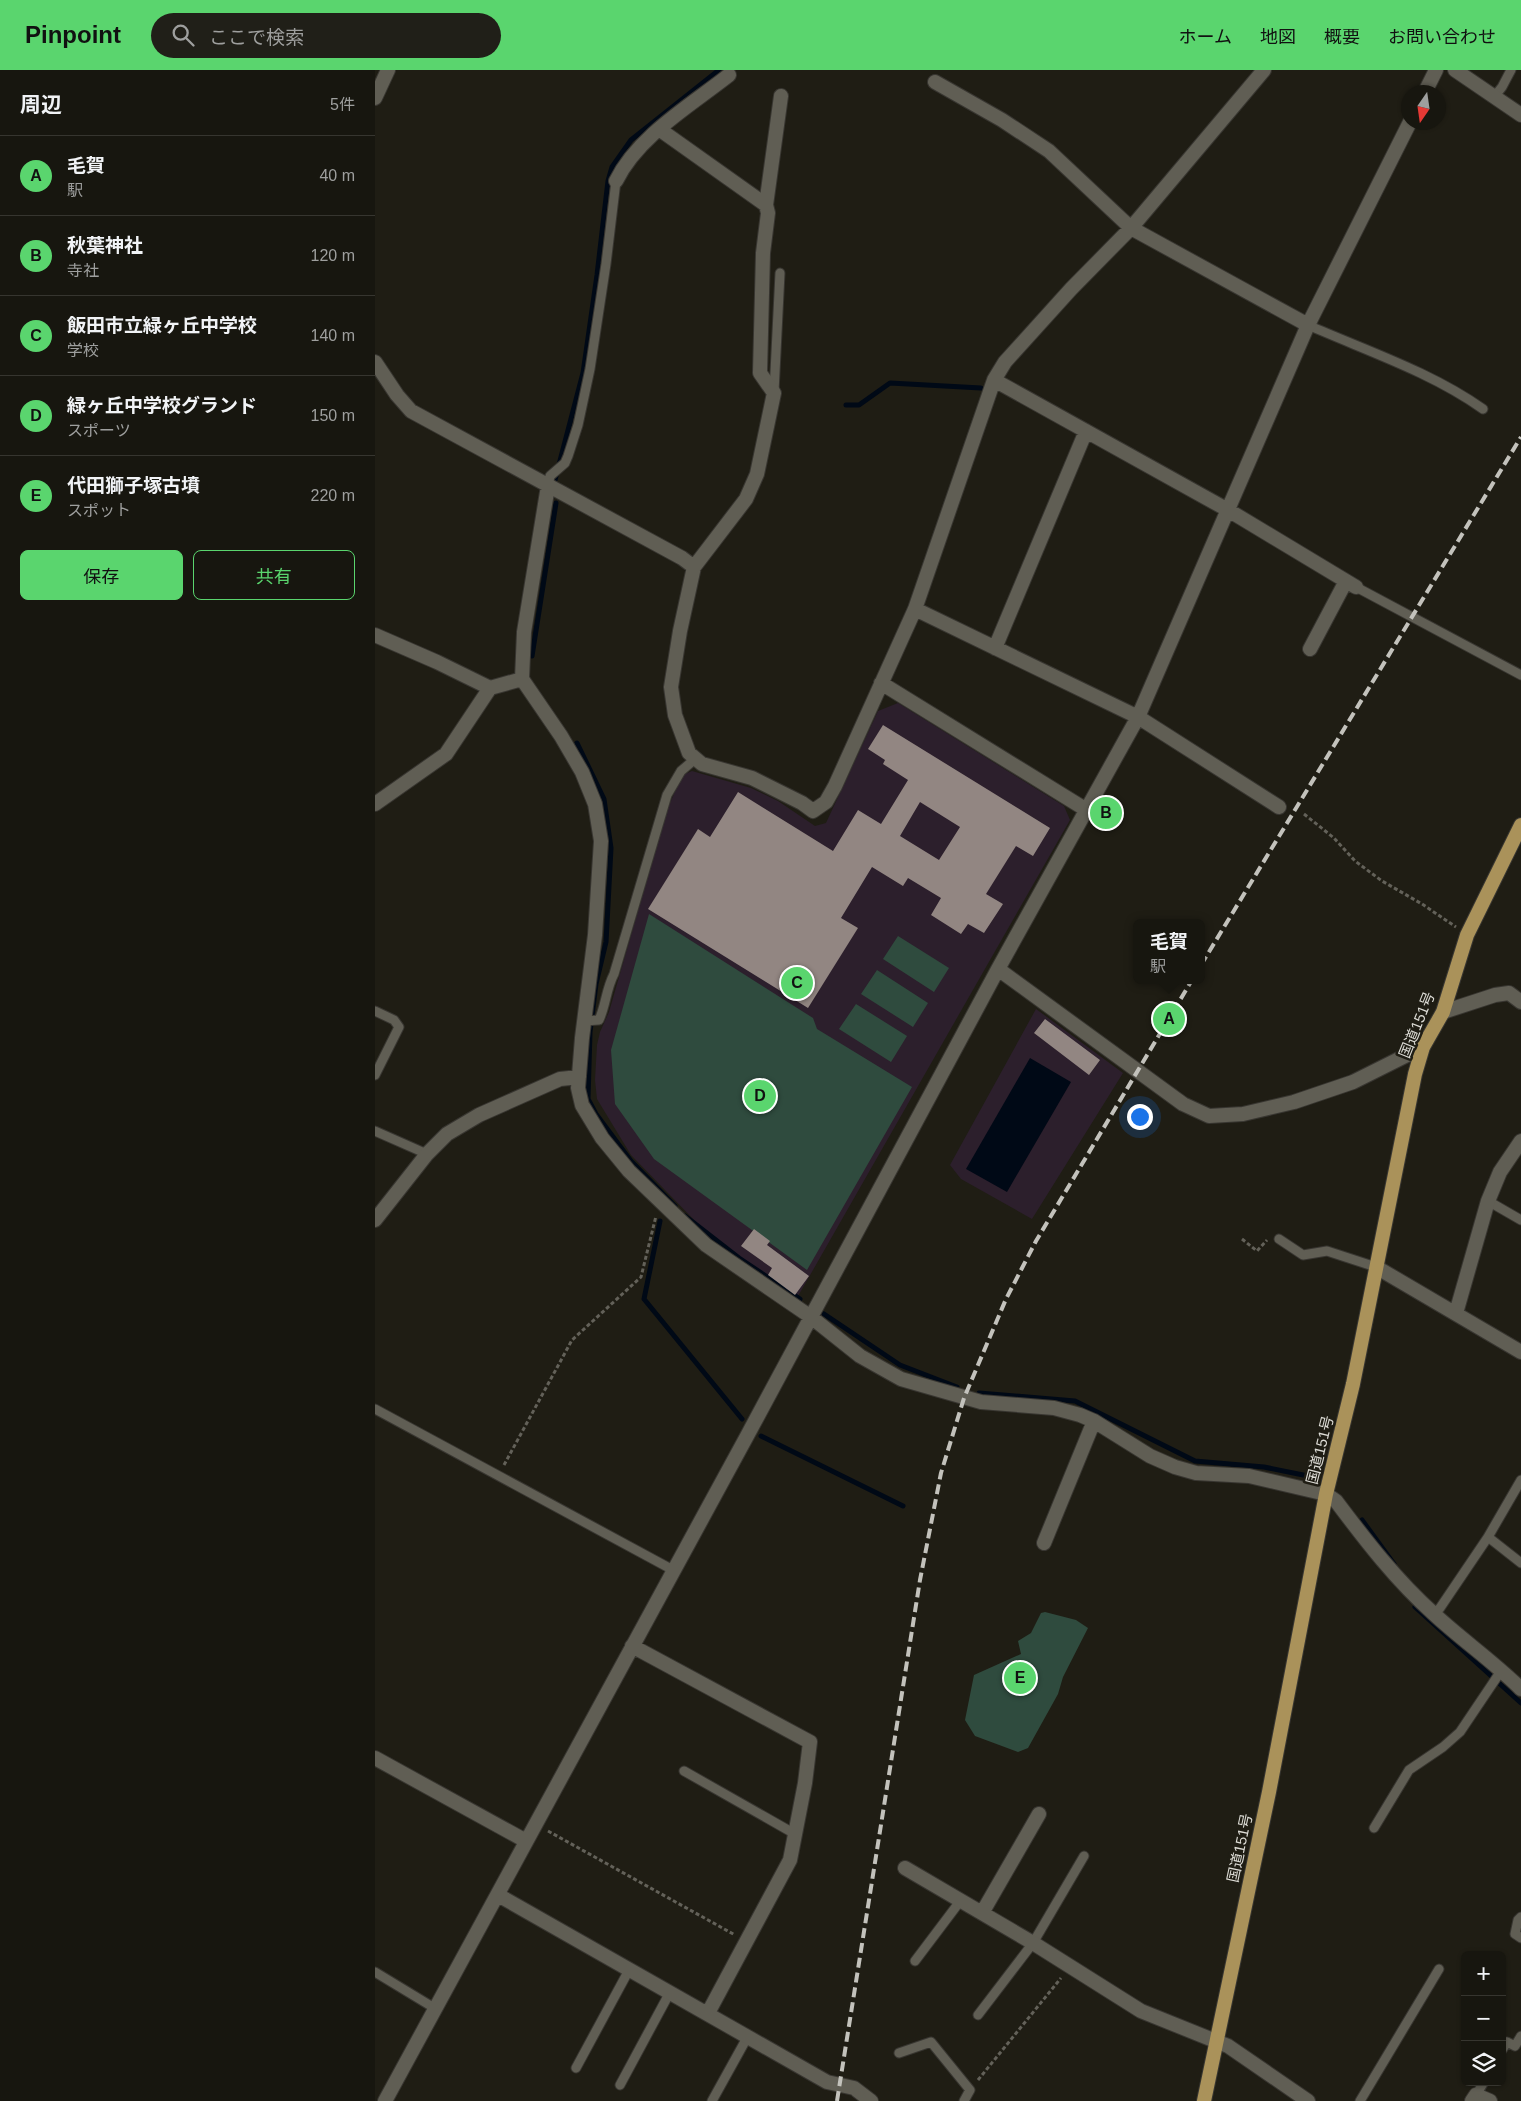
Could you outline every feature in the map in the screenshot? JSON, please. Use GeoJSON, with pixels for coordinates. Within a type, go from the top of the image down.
{"type":"FeatureCollection","features":[{"type":"Feature","properties":{"kind":"highway","name":"国道151号"},"geometry":{"type":"LineString","coordinates":[[1204,2101],[1269,1792],[1326,1494],[1353,1384],[1415,1074],[1423,1047],[1443,1012],[1467,935],[1521,825]]}},
{"type":"Feature","properties":{"kind":"street"},"geometry":{"type":"LineString","coordinates":[[375,98],[388,70]]}},
{"type":"Feature","properties":{"kind":"street"},"geometry":{"type":"LineString","coordinates":[[781,96],[766,205],[760,373],[774,393],[757,474],[746,498],[694,567],[680,631],[671,688],[675,715],[680,731],[689,753],[695,759],[701,764],[752,778],[802,803],[813,812],[826,802],[835,786],[915,609],[994,380],[1005,362],[1018,347],[1071,289],[1131,228],[1264,70]]}},
{"type":"Feature","properties":{"kind":"street"},"geometry":{"type":"LineString","coordinates":[[1428,85],[1436,70]]}},
{"type":"Feature","properties":{"kind":"street"},"geometry":{"type":"LineString","coordinates":[[1455,70],[1521,115]]}},
{"type":"Feature","properties":{"kind":"street"},"geometry":{"type":"LineString","coordinates":[[615,181],[637,148],[729,75]]}},
{"type":"Feature","properties":{"kind":"street"},"geometry":{"type":"LineString","coordinates":[[935,82],[1002,120],[1049,151],[1131,228],[1308,325]]}},
{"type":"Feature","properties":{"kind":"street"},"geometry":{"type":"LineString","coordinates":[[659,129],[766,205]]}},
{"type":"Feature","properties":{"kind":"street"},"geometry":{"type":"LineString","coordinates":[[385,2101],[998,969],[1138,717],[1308,325],[1405,130]]}},
{"type":"Feature","properties":{"kind":"street"},"geometry":{"type":"LineString","coordinates":[[375,362],[397,395],[411,411],[549,481],[682,558],[694,567]]}},
{"type":"Feature","properties":{"kind":"street"},"geometry":{"type":"LineString","coordinates":[[994,380],[1228,510],[1351,584],[1311,649]]}},
{"type":"Feature","properties":{"kind":"street"},"geometry":{"type":"LineString","coordinates":[[995,648],[1087,432]]}},
{"type":"Feature","properties":{"kind":"street"},"geometry":{"type":"LineString","coordinates":[[549,481],[524,632],[522,679],[561,736],[582,772],[595,804],[601,841],[595,935],[578,1088],[582,1104],[603,1138],[629,1171],[706,1245],[811,1317],[860,1356],[901,1379],[981,1402],[1054,1408],[1094,1421],[1150,1456],[1175,1467],[1197,1473],[1249,1476],[1326,1494],[1336,1501],[1387,1567],[1434,1614],[1521,1688]]}},
{"type":"Feature","properties":{"kind":"street"},"geometry":{"type":"LineString","coordinates":[[915,609],[1138,717],[1279,807]]}},
{"type":"Feature","properties":{"kind":"street"},"geometry":{"type":"LineString","coordinates":[[375,635],[491,688]]}},
{"type":"Feature","properties":{"kind":"street"},"geometry":{"type":"LineString","coordinates":[[375,804],[446,754],[491,688],[522,679]]}},
{"type":"Feature","properties":{"kind":"street"},"geometry":{"type":"LineString","coordinates":[[881,683],[1085,810]]}},
{"type":"Feature","properties":{"kind":"street"},"geometry":{"type":"LineString","coordinates":[[998,969],[1183,1104],[1209,1116],[1243,1114],[1294,1102],[1353,1082],[1423,1047]]}},
{"type":"Feature","properties":{"kind":"street"},"geometry":{"type":"LineString","coordinates":[[1443,1012],[1495,995],[1509,993],[1521,1002]]}},
{"type":"Feature","properties":{"kind":"street"},"geometry":{"type":"LineString","coordinates":[[375,1220],[427,1154],[447,1134],[479,1115],[561,1079],[579,1077]]}},
{"type":"Feature","properties":{"kind":"street"},"geometry":{"type":"LineString","coordinates":[[1456,1313],[1488,1201],[1500,1172],[1521,1141]]}},
{"type":"Feature","properties":{"kind":"street"},"geometry":{"type":"LineString","coordinates":[[1376,1267],[1521,1352]]}},
{"type":"Feature","properties":{"kind":"street"},"geometry":{"type":"LineString","coordinates":[[1045,1543],[1094,1421]]}},
{"type":"Feature","properties":{"kind":"street"},"geometry":{"type":"LineString","coordinates":[[632,1646],[810,1742],[791,1860],[708,2013]]}},
{"type":"Feature","properties":{"kind":"street"},"geometry":{"type":"LineString","coordinates":[[375,1758],[526,1841]]}},
{"type":"Feature","properties":{"kind":"street"},"geometry":{"type":"LineString","coordinates":[[982,1913],[1039,1814]]}},
{"type":"Feature","properties":{"kind":"street"},"geometry":{"type":"LineString","coordinates":[[905,1868],[1071,1966],[1141,2011],[1227,2046],[1308,2101]]}},
{"type":"Feature","properties":{"kind":"street"},"geometry":{"type":"LineString","coordinates":[[498,1895],[669,1994],[708,2013],[827,2082],[854,2088],[871,2101]]}},
{"type":"Feature","properties":{"kind":"street"},"geometry":{"type":"LineString","coordinates":[[1474,2098],[1490,2101]]}},
{"type":"Feature","properties":{"kind":"lane"},"geometry":{"type":"LineString","coordinates":[[1494,97],[1502,88],[1511,70]]}},
{"type":"Feature","properties":{"kind":"lane"},"geometry":{"type":"LineString","coordinates":[[549,481],[565,463],[578,425],[590,368],[606,264],[615,181]]}},
{"type":"Feature","properties":{"kind":"lane"},"geometry":{"type":"LineString","coordinates":[[774,393],[780,273]]}},
{"type":"Feature","properties":{"kind":"lane"},"geometry":{"type":"LineString","coordinates":[[1308,325],[1422,374],[1462,394],[1483,409]]}},
{"type":"Feature","properties":{"kind":"lane"},"geometry":{"type":"LineString","coordinates":[[1351,584],[1521,675]]}},
{"type":"Feature","properties":{"kind":"lane"},"geometry":{"type":"LineString","coordinates":[[585,1021],[599,1020],[605,1007],[608,985],[614,974],[667,795],[681,771],[695,759]]}},
{"type":"Feature","properties":{"kind":"lane"},"geometry":{"type":"LineString","coordinates":[[375,1011],[394,1020],[399,1027],[375,1076]]}},
{"type":"Feature","properties":{"kind":"lane"},"geometry":{"type":"LineString","coordinates":[[375,1131],[427,1154]]}},
{"type":"Feature","properties":{"kind":"lane"},"geometry":{"type":"LineString","coordinates":[[1488,1201],[1521,1220]]}},
{"type":"Feature","properties":{"kind":"lane"},"geometry":{"type":"LineString","coordinates":[[1279,1239],[1303,1255],[1327,1251],[1376,1267]]}},
{"type":"Feature","properties":{"kind":"lane"},"geometry":{"type":"LineString","coordinates":[[375,1409],[673,1570]]}},
{"type":"Feature","properties":{"kind":"lane"},"geometry":{"type":"LineString","coordinates":[[1434,1614],[1488,1537],[1521,1480]]}},
{"type":"Feature","properties":{"kind":"lane"},"geometry":{"type":"LineString","coordinates":[[1488,1537],[1521,1563]]}},
{"type":"Feature","properties":{"kind":"lane"},"geometry":{"type":"LineString","coordinates":[[1373,1828],[1409,1770],[1443,1747],[1460,1732],[1500,1672]]}},
{"type":"Feature","properties":{"kind":"lane"},"geometry":{"type":"LineString","coordinates":[[684,1771],[795,1834]]}},
{"type":"Feature","properties":{"kind":"lane"},"geometry":{"type":"LineString","coordinates":[[978,2015],[1033,1943],[1084,1856]]}},
{"type":"Feature","properties":{"kind":"lane"},"geometry":{"type":"LineString","coordinates":[[915,1961],[961,1900]]}},
{"type":"Feature","properties":{"kind":"lane"},"geometry":{"type":"LineString","coordinates":[[1521,1917],[1518,1920],[1515,1934],[1521,1938]]}},
{"type":"Feature","properties":{"kind":"lane"},"geometry":{"type":"LineString","coordinates":[[1360,2101],[1439,1969]]}},
{"type":"Feature","properties":{"kind":"lane"},"geometry":{"type":"LineString","coordinates":[[576,2068],[629,1970]]}},
{"type":"Feature","properties":{"kind":"lane"},"geometry":{"type":"LineString","coordinates":[[375,1972],[436,2008]]}},
{"type":"Feature","properties":{"kind":"lane"},"geometry":{"type":"LineString","coordinates":[[620,2085],[669,1994]]}},
{"type":"Feature","properties":{"kind":"lane"},"geometry":{"type":"LineString","coordinates":[[712,2101],[748,2036]]}},
{"type":"Feature","properties":{"kind":"lane"},"geometry":{"type":"LineString","coordinates":[[1506,2044],[1507,2042],[1515,2046],[1521,2036]]}},
{"type":"Feature","properties":{"kind":"lane"},"geometry":{"type":"LineString","coordinates":[[899,2053],[931,2042],[970,2090],[964,2101]]}},
{"type":"Feature","properties":{"kind":"lane"},"geometry":{"type":"LineString","coordinates":[[1474,2098],[1481,2086]]}},
{"type":"Feature","properties":{"kind":"path"},"geometry":{"type":"LineString","coordinates":[[1304,814],[1334,838],[1355,861],[1382,881],[1422,904],[1467,935]]}},
{"type":"Feature","properties":{"kind":"path"},"geometry":{"type":"LineString","coordinates":[[498,1476],[572,1340],[641,1277],[659,1200]]}},
{"type":"Feature","properties":{"kind":"path"},"geometry":{"type":"LineString","coordinates":[[1243,1239],[1257,1251],[1272,1234],[1279,1239]]}},
{"type":"Feature","properties":{"kind":"path"},"geometry":{"type":"LineString","coordinates":[[535,1824],[747,1941]]}},
{"type":"Feature","properties":{"kind":"path"},"geometry":{"type":"LineString","coordinates":[[970,2090],[1071,1966]]}},
{"type":"Feature","properties":{"kind":"shaded area"},"geometry":{"type":"Polygon","coordinates":[[[898,703],[1064,806],[1070,820],[797,1298],[740,1258],[698,1224],[631,1155],[597,1099],[595,1080],[597,1045],[600,1032],[609,1012],[667,810],[680,780],[685,774],[692,771],[751,788],[778,801],[815,826],[826,823],[878,711],[898,703]]]}},
{"type":"Feature","properties":{"kind":"shaded area"},"geometry":{"type":"Polygon","coordinates":[[[1036,1009],[1123,1073],[1032,1219],[961,1179],[950,1165],[1036,1009]]]}},
{"type":"Feature","properties":{"kind":"shaded area"},"geometry":{"type":"Polygon","coordinates":[[[1030,1058],[1071,1082],[1007,1192],[966,1169],[1030,1058]]]}},
{"type":"Feature","properties":{"kind":"green space"},"geometry":{"type":"Polygon","coordinates":[[[649,914],[813,1018],[817,1029],[912,1087],[807,1270],[654,1159],[615,1104],[611,1050],[649,914]]]}},
{"type":"Feature","properties":{"kind":"green space"},"geometry":{"type":"Polygon","coordinates":[[[898,936],[949,968],[934,992],[883,959],[898,936]]]}},
{"type":"Feature","properties":{"kind":"green space"},"geometry":{"type":"Polygon","coordinates":[[[877,970],[928,1003],[913,1027],[861,994],[877,970]]]}},
{"type":"Feature","properties":{"kind":"green space"},"geometry":{"type":"Polygon","coordinates":[[[856,1004],[907,1036],[891,1062],[839,1029],[856,1004]]]}},
{"type":"Feature","properties":{"kind":"green space"},"geometry":{"type":"Polygon","coordinates":[[[1045,1612],[1076,1620],[1088,1628],[1063,1677],[1058,1694],[1028,1748],[1018,1752],[975,1736],[965,1720],[974,1675],[1021,1654],[1018,1641],[1031,1633],[1041,1613],[1045,1612]]]}},
{"type":"Feature","properties":{"kind":"building"},"geometry":{"type":"Polygon","coordinates":[[[883,725],[1050,828],[1033,856],[1016,846],[986,894],[1003,904],[984,933],[968,924],[961,934],[931,915],[941,898],[908,878],[903,886],[872,867],[841,918],[858,928],[808,1008],[648,909],[698,829],[710,837],[738,792],[833,851],[858,810],[881,824],[908,780],[883,764],[885,760],[868,749],[883,725]],[[920,802],[900,836],[939,860],[960,827],[920,802]]]}},
{"type":"Feature","properties":{"kind":"building"},"geometry":{"type":"Polygon","coordinates":[[[1045,1019],[1100,1060],[1089,1075],[1034,1033],[1045,1019]]]}},
{"type":"Feature","properties":{"kind":"building"},"geometry":{"type":"Polygon","coordinates":[[[754,1229],[770,1241],[767,1245],[809,1276],[795,1295],[768,1275],[772,1268],[741,1246],[754,1229]]]}},
{"type":"Feature","properties":{"kind":"waterway"},"geometry":{"type":"LineString","coordinates":[[555,480],[583,373],[608,181],[612,167],[631,140],[719,70]]}},
{"type":"Feature","properties":{"kind":"waterway"},"geometry":{"type":"LineString","coordinates":[[846,405],[859,405],[890,383],[981,388]]}},
{"type":"Feature","properties":{"kind":"waterway"},"geometry":{"type":"LineString","coordinates":[[532,656],[556,503]]}},
{"type":"Feature","properties":{"kind":"waterway"},"geometry":{"type":"LineString","coordinates":[[577,743],[604,799],[611,848],[606,942],[596,984],[590,1032],[588,1099],[596,1114],[631,1161],[675,1206]]}},
{"type":"Feature","properties":{"kind":"waterway"},"geometry":{"type":"LineString","coordinates":[[685,1216],[739,1258],[800,1299]]}},
{"type":"Feature","properties":{"kind":"waterway"},"geometry":{"type":"LineString","coordinates":[[660,1221],[644,1299],[742,1419]]}},
{"type":"Feature","properties":{"kind":"waterway"},"geometry":{"type":"LineString","coordinates":[[824,1314],[900,1365],[957,1387]]}},
{"type":"Feature","properties":{"kind":"waterway"},"geometry":{"type":"LineString","coordinates":[[979,1393],[1075,1401],[1195,1461],[1264,1467],[1318,1478]]}},
{"type":"Feature","properties":{"kind":"waterway"},"geometry":{"type":"LineString","coordinates":[[761,1436],[903,1506]]}},
{"type":"Feature","properties":{"kind":"waterway"},"geometry":{"type":"LineString","coordinates":[[1362,1520],[1394,1564]]}},
{"type":"Feature","properties":{"kind":"waterway"},"geometry":{"type":"LineString","coordinates":[[1415,1607],[1521,1703]]}},
{"type":"Feature","properties":{"kind":"railway"},"geometry":{"type":"LineString","coordinates":[[1205,958],[1521,437]]}},
{"type":"Feature","properties":{"kind":"railway"},"geometry":{"type":"LineString","coordinates":[[837,2101],[920,1580],[941,1473],[964,1398],[1006,1299],[1036,1241],[1190,984]]}},
{"type":"Feature","properties":{"kind":"place","name":"秋葉神社"},"geometry":{"type":"Point","coordinates":[1106,813]}},
{"type":"Feature","properties":{"kind":"place","name":"飯田市立緑ヶ丘中学校"},"geometry":{"type":"Point","coordinates":[797,983]}},
{"type":"Feature","properties":{"kind":"place","name":"毛賀"},"geometry":{"type":"Point","coordinates":[1169,1019]}},
{"type":"Feature","properties":{"kind":"place","name":"緑ヶ丘中学校グランド"},"geometry":{"type":"Point","coordinates":[760,1096]}},
{"type":"Feature","properties":{"kind":"place","name":"代田獅子塚古墳"},"geometry":{"type":"Point","coordinates":[1020,1678]}}]}
